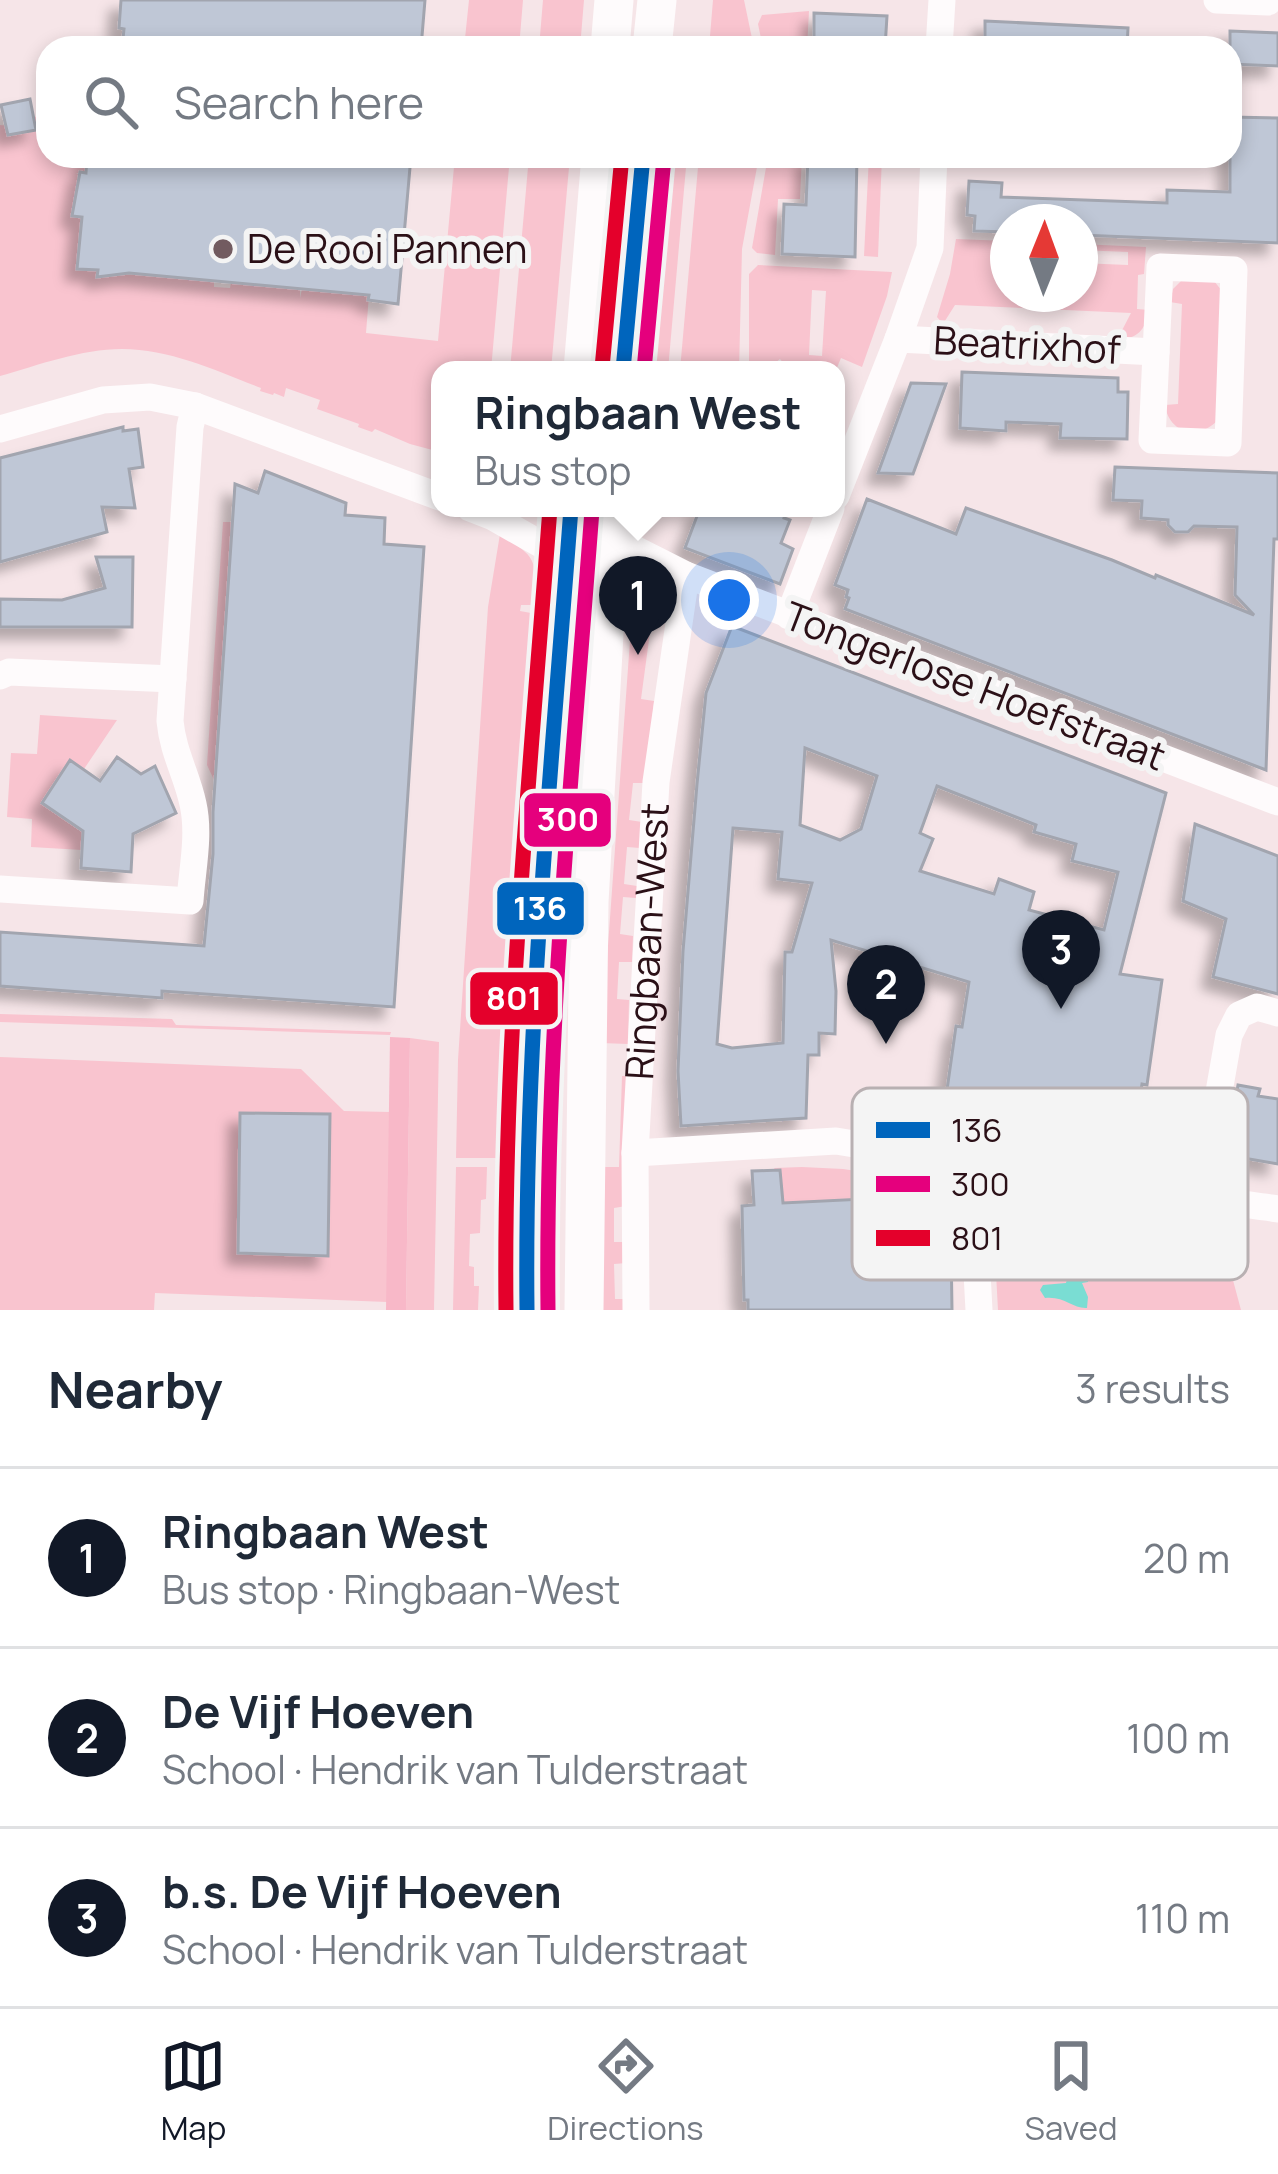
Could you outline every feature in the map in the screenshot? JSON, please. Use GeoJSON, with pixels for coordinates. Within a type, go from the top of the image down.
{"type":"FeatureCollection","features":[{"type":"Feature","properties":{"kind":"main road"},"geometry":{"type":"LineString","coordinates":[[611,36],[614,0]]}},
{"type":"Feature","properties":{"kind":"main road"},"geometry":{"type":"LineString","coordinates":[[653,36],[656,0]]}},
{"type":"Feature","properties":{"kind":"main road"},"geometry":{"type":"LineString","coordinates":[[584,361],[600,168]]}},
{"type":"Feature","properties":{"kind":"main road"},"geometry":{"type":"LineString","coordinates":[[624,361],[642,168]]}},
{"type":"Feature","properties":{"kind":"main road"},"geometry":{"type":"LineString","coordinates":[[527,1310],[530,1061],[570,517]]}},
{"type":"Feature","properties":{"kind":"main road","name":"Ringbaan-West"},"geometry":{"type":"LineString","coordinates":[[584,1310],[589,902],[610,522]]}},
{"type":"Feature","properties":{"kind":"street"},"geometry":{"type":"LineString","coordinates":[[940,36],[941,0]]}},
{"type":"Feature","properties":{"kind":"street"},"geometry":{"type":"LineString","coordinates":[[1216,0],[1268,2]]}},
{"type":"Feature","properties":{"kind":"street"},"geometry":{"type":"LineString","coordinates":[[845,473],[930,248],[933,168]]}},
{"type":"Feature","properties":{"kind":"street","name":"Beatrixhof"},"geometry":{"type":"LineString","coordinates":[[1160,267],[1234,270],[1228,442],[1152,440],[1156,352],[1160,267]]}},
{"type":"Feature","properties":{"kind":"street","name":"Beatrixhof"},"geometry":{"type":"LineString","coordinates":[[898,339],[1156,352]]}},
{"type":"Feature","properties":{"kind":"street"},"geometry":{"type":"LineString","coordinates":[[0,429],[103,400],[150,397],[195,406],[431,494]]}},
{"type":"Feature","properties":{"kind":"street"},"geometry":{"type":"LineString","coordinates":[[0,890],[190,901],[196,821],[170,721],[195,406]]}},
{"type":"Feature","properties":{"kind":"street"},"geometry":{"type":"LineString","coordinates":[[493,517],[567,559]]}},
{"type":"Feature","properties":{"kind":"street"},"geometry":{"type":"LineString","coordinates":[[789,616],[828,517]]}},
{"type":"Feature","properties":{"kind":"street","name":"Tongerlose Hoefstraat"},"geometry":{"type":"LineString","coordinates":[[610,522],[686,575],[1278,802]]}},
{"type":"Feature","properties":{"kind":"street","name":"Ringbaan-West"},"geometry":{"type":"LineString","coordinates":[[637,1310],[635,1153],[656,782],[686,575]]}},
{"type":"Feature","properties":{"kind":"street"},"geometry":{"type":"LineString","coordinates":[[0,676],[10,672],[173,679]]}},
{"type":"Feature","properties":{"kind":"street"},"geometry":{"type":"LineString","coordinates":[[1220,1088],[1229,1035],[1239,1015],[1257,1007],[1278,1013]]}},
{"type":"Feature","properties":{"kind":"street"},"geometry":{"type":"LineString","coordinates":[[635,1153],[852,1144]]}},
{"type":"Feature","properties":{"kind":"street"},"geometry":{"type":"LineString","coordinates":[[1248,1204],[1278,1209]]}},
{"type":"Feature","properties":{"kind":"street"},"geometry":{"type":"LineString","coordinates":[[978,1280],[980,1310]]}},
{"type":"Feature","properties":{"kind":"shaded area"},"geometry":{"type":"Polygon","coordinates":[[[469,0],[523,0],[520,36],[465,36],[469,0]]]}},
{"type":"Feature","properties":{"kind":"shaded area"},"geometry":{"type":"Polygon","coordinates":[[[543,0],[584,0],[581,36],[540,36],[543,0]]]}},
{"type":"Feature","properties":{"kind":"shaded area"},"geometry":{"type":"Polygon","coordinates":[[[713,0],[744,0],[752,36],[710,36],[713,0]]]}},
{"type":"Feature","properties":{"kind":"shaded area"},"geometry":{"type":"Polygon","coordinates":[[[809,11],[808,36],[760,36],[762,15],[809,11]]]}},
{"type":"Feature","properties":{"kind":"shaded area"},"geometry":{"type":"Polygon","coordinates":[[[0,125],[36,129],[36,168],[88,168],[89,173],[76,173],[72,216],[103,219],[101,234],[80,232],[77,269],[98,270],[98,277],[129,273],[214,281],[214,287],[230,288],[231,283],[300,289],[300,298],[302,289],[369,295],[366,333],[438,341],[454,168],[509,168],[492,361],[431,361],[431,450],[317,409],[320,400],[286,388],[284,397],[273,395],[210,368],[158,353],[91,352],[0,376],[0,125]]]}},
{"type":"Feature","properties":{"kind":"shaded area"},"geometry":{"type":"Polygon","coordinates":[[[528,168],[569,168],[552,361],[511,361],[528,168]]]}},
{"type":"Feature","properties":{"kind":"shaded area"},"geometry":{"type":"Polygon","coordinates":[[[670,168],[686,168],[669,361],[653,361],[670,168]]]}},
{"type":"Feature","properties":{"kind":"shaded area"},"geometry":{"type":"Polygon","coordinates":[[[698,168],[757,168],[742,249],[739,361],[681,361],[698,168]]]}},
{"type":"Feature","properties":{"kind":"shaded area"},"geometry":{"type":"Polygon","coordinates":[[[766,168],[801,168],[800,199],[778,199],[775,255],[752,248],[766,168]]]}},
{"type":"Feature","properties":{"kind":"shaded area"},"geometry":{"type":"Polygon","coordinates":[[[868,168],[882,168],[878,257],[864,256],[868,168]]]}},
{"type":"Feature","properties":{"kind":"shaded area"},"geometry":{"type":"Polygon","coordinates":[[[956,239],[990,240],[990,307],[955,305],[943,324],[937,317],[956,239]]]}},
{"type":"Feature","properties":{"kind":"shaded area"},"geometry":{"type":"Polygon","coordinates":[[[1098,245],[1146,247],[1144,274],[1138,275],[1137,309],[1149,310],[1145,323],[1135,335],[1117,340],[1131,313],[1098,312],[1098,264],[1128,265],[1128,252],[1098,251],[1098,245]]]}},
{"type":"Feature","properties":{"kind":"shaded area"},"geometry":{"type":"Polygon","coordinates":[[[758,265],[892,272],[862,367],[841,358],[749,361],[749,274],[758,265]],[[812,290],[809,355],[822,356],[826,291],[812,290]]]}},
{"type":"Feature","properties":{"kind":"shaded area"},"geometry":{"type":"Polygon","coordinates":[[[1182,280],[1214,281],[1222,291],[1216,422],[1193,432],[1172,422],[1165,405],[1178,404],[1182,304],[1170,302],[1182,280]]]}},
{"type":"Feature","properties":{"kind":"shaded area"},"geometry":{"type":"Polygon","coordinates":[[[223,522],[233,522],[215,782],[207,765],[223,522]]]}},
{"type":"Feature","properties":{"kind":"shaded area"},"geometry":{"type":"Polygon","coordinates":[[[500,534],[529,556],[534,578],[532,605],[521,605],[520,611],[531,613],[496,1158],[456,1158],[458,1060],[488,607],[500,534]]]}},
{"type":"Feature","properties":{"kind":"shaded area"},"geometry":{"type":"Polygon","coordinates":[[[635,571],[650,577],[657,603],[641,699],[654,701],[646,783],[633,783],[629,820],[642,822],[640,848],[627,847],[624,884],[637,886],[636,898],[623,897],[620,934],[633,936],[632,962],[619,962],[617,999],[629,1000],[628,1044],[601,1043],[635,571]]]}},
{"type":"Feature","properties":{"kind":"shaded area"},"geometry":{"type":"Polygon","coordinates":[[[40,715],[117,720],[84,769],[70,761],[82,850],[31,847],[32,819],[7,817],[11,753],[37,754],[40,715]]]}},
{"type":"Feature","properties":{"kind":"shaded area"},"geometry":{"type":"Polygon","coordinates":[[[0,1014],[172,1019],[176,1025],[391,1032],[0,1022],[0,1014]]]}},
{"type":"Feature","properties":{"kind":"shaded area"},"geometry":{"type":"Polygon","coordinates":[[[390,1037],[410,1038],[406,1310],[386,1310],[390,1037]]]}},
{"type":"Feature","properties":{"kind":"shaded area"},"geometry":{"type":"Polygon","coordinates":[[[410,1038],[439,1042],[434,1310],[406,1310],[410,1038]]]}},
{"type":"Feature","properties":{"kind":"shaded area"},"geometry":{"type":"Polygon","coordinates":[[[0,1057],[301,1069],[344,1111],[390,1112],[387,1302],[155,1293],[154,1310],[0,1310],[0,1057]]]}},
{"type":"Feature","properties":{"kind":"shaded area"},"geometry":{"type":"Polygon","coordinates":[[[622,1076],[627,1076],[626,1206],[614,1208],[614,1242],[627,1242],[627,1263],[614,1264],[615,1299],[628,1299],[628,1310],[602,1310],[598,1167],[619,1167],[622,1076]]]}},
{"type":"Feature","properties":{"kind":"shaded area"},"geometry":{"type":"Polygon","coordinates":[[[456,1167],[487,1167],[480,1233],[470,1234],[469,1266],[474,1267],[474,1286],[479,1286],[478,1310],[453,1310],[456,1167]]]}},
{"type":"Feature","properties":{"kind":"shaded area"},"geometry":{"type":"Polygon","coordinates":[[[774,1168],[852,1170],[852,1200],[775,1204],[782,1185],[774,1168]]]}},
{"type":"Feature","properties":{"kind":"shaded area"},"geometry":{"type":"Polygon","coordinates":[[[996,1280],[1233,1280],[1241,1310],[998,1310],[996,1280]]]}},
{"type":"Feature","properties":{"kind":"water"},"geometry":{"type":"Polygon","coordinates":[[[1088,1280],[1082,1283],[1087,1308],[1045,1298],[1040,1290],[1043,1285],[1088,1280]]]}},
{"type":"Feature","properties":{"kind":"building"},"geometry":{"type":"Polygon","coordinates":[[[121,0],[425,0],[422,36],[123,36],[124,29],[119,28],[121,0]]]}},
{"type":"Feature","properties":{"kind":"building"},"geometry":{"type":"Polygon","coordinates":[[[814,13],[887,16],[886,36],[814,36],[814,13]]]}},
{"type":"Feature","properties":{"kind":"building"},"geometry":{"type":"Polygon","coordinates":[[[985,21],[1128,28],[1128,36],[985,36],[985,21]]]}},
{"type":"Feature","properties":{"kind":"building"},"geometry":{"type":"Polygon","coordinates":[[[1230,31],[1278,33],[1278,66],[1242,64],[1242,36],[1230,36],[1230,31]]]}},
{"type":"Feature","properties":{"kind":"building"},"geometry":{"type":"Polygon","coordinates":[[[30,99],[36,130],[8,135],[1,105],[30,99]]]}},
{"type":"Feature","properties":{"kind":"building"},"geometry":{"type":"Polygon","coordinates":[[[1242,117],[1278,118],[1278,243],[1098,236],[1098,204],[990,204],[990,231],[974,231],[975,216],[967,215],[969,181],[1002,183],[1001,197],[1167,203],[1167,190],[1230,192],[1230,168],[1242,168],[1242,117]]]}},
{"type":"Feature","properties":{"kind":"building"},"geometry":{"type":"Polygon","coordinates":[[[86,168],[410,168],[398,304],[368,300],[369,295],[129,273],[97,277],[98,270],[77,269],[82,217],[72,216],[80,172],[86,173],[86,168]]]}},
{"type":"Feature","properties":{"kind":"building"},"geometry":{"type":"Polygon","coordinates":[[[808,168],[857,168],[855,257],[782,254],[784,204],[806,205],[808,168]]]}},
{"type":"Feature","properties":{"kind":"building"},"geometry":{"type":"Polygon","coordinates":[[[962,372],[1118,378],[1118,392],[1128,392],[1127,439],[1060,438],[1061,424],[1006,422],[1006,431],[960,428],[962,372]]]}},
{"type":"Feature","properties":{"kind":"building"},"geometry":{"type":"Polygon","coordinates":[[[911,383],[946,384],[913,474],[878,473],[911,383]]]}},
{"type":"Feature","properties":{"kind":"building"},"geometry":{"type":"Polygon","coordinates":[[[123,427],[123,431],[138,429],[143,467],[129,469],[135,508],[102,507],[107,532],[0,562],[0,458],[123,427]]]}},
{"type":"Feature","properties":{"kind":"building"},"geometry":{"type":"Polygon","coordinates":[[[1115,467],[1278,473],[1266,770],[845,609],[848,590],[835,585],[867,499],[956,534],[966,508],[1254,615],[1235,595],[1237,527],[1194,526],[1188,532],[1175,532],[1168,520],[1141,518],[1142,501],[1113,500],[1115,467]]]}},
{"type":"Feature","properties":{"kind":"building"},"geometry":{"type":"Polygon","coordinates":[[[265,471],[346,503],[345,515],[385,518],[384,544],[424,547],[394,1007],[162,991],[162,998],[0,986],[0,932],[204,946],[235,484],[258,493],[265,471]]]}},
{"type":"Feature","properties":{"kind":"building"},"geometry":{"type":"Polygon","coordinates":[[[697,517],[790,520],[781,543],[793,549],[780,584],[685,548],[697,517]]]}},
{"type":"Feature","properties":{"kind":"building"},"geometry":{"type":"Polygon","coordinates":[[[96,557],[133,557],[132,627],[0,627],[0,599],[62,600],[105,588],[96,557]]]}},
{"type":"Feature","properties":{"kind":"building"},"geometry":{"type":"Polygon","coordinates":[[[732,626],[1166,793],[1120,974],[1162,980],[1147,1085],[1141,1088],[947,1088],[956,1026],[962,1027],[969,982],[831,940],[835,1034],[819,1033],[819,1055],[808,1055],[806,1118],[681,1126],[678,1071],[683,951],[706,693],[732,626]],[[805,748],[800,825],[840,840],[861,829],[877,776],[805,748]],[[937,786],[920,833],[933,839],[920,871],[994,894],[999,879],[1034,892],[1029,910],[1104,930],[1118,872],[1072,861],[1076,844],[1034,832],[1036,825],[937,786]],[[733,828],[717,1044],[732,1048],[783,1043],[785,952],[792,952],[812,883],[778,879],[782,832],[733,828]]]}},
{"type":"Feature","properties":{"kind":"building"},"geometry":{"type":"Polygon","coordinates":[[[117,757],[141,774],[155,766],[176,813],[133,834],[131,872],[81,868],[83,831],[42,803],[70,760],[100,781],[117,757]]]}},
{"type":"Feature","properties":{"kind":"building"},"geometry":{"type":"Polygon","coordinates":[[[1195,824],[1278,856],[1278,994],[1213,977],[1226,919],[1183,901],[1195,824]]]}},
{"type":"Feature","properties":{"kind":"building"},"geometry":{"type":"Polygon","coordinates":[[[1238,1085],[1260,1089],[1258,1096],[1278,1099],[1278,1164],[1248,1159],[1248,1088],[1238,1085]]]}},
{"type":"Feature","properties":{"kind":"building"},"geometry":{"type":"Polygon","coordinates":[[[240,1113],[330,1114],[328,1256],[238,1253],[240,1113]]]}},
{"type":"Feature","properties":{"kind":"building"},"geometry":{"type":"Polygon","coordinates":[[[780,1170],[783,1203],[852,1200],[852,1280],[952,1280],[952,1310],[748,1310],[742,1206],[754,1205],[752,1171],[780,1170]]]}},
{"type":"Feature","properties":{"kind":"transit line","name":"801"},"geometry":{"type":"LineString","coordinates":[[603,361],[621,168]]}},
{"type":"Feature","properties":{"kind":"transit line","name":"136"},"geometry":{"type":"LineString","coordinates":[[624,361],[642,168]]}},
{"type":"Feature","properties":{"kind":"transit line","name":"300"},"geometry":{"type":"LineString","coordinates":[[645,361],[663,168]]}},
{"type":"Feature","properties":{"kind":"transit line","name":"801"},"geometry":{"type":"LineString","coordinates":[[506,1310],[513,1009],[549,517]]}},
{"type":"Feature","properties":{"kind":"transit line","name":"136"},"geometry":{"type":"LineString","coordinates":[[527,1310],[534,1009],[570,517]]}},
{"type":"Feature","properties":{"kind":"transit line","name":"300"},"geometry":{"type":"LineString","coordinates":[[548,1310],[555,1009],[591,517]]}},
{"type":"Feature","properties":{"kind":"place","name":"De Rooi Pannen"},"geometry":{"type":"Point","coordinates":[223,249]}},
{"type":"Feature","properties":{"kind":"place","name":"Ringbaan West"},"geometry":{"type":"Point","coordinates":[638,655]}},
{"type":"Feature","properties":{"kind":"place","name":"b.s. De Vijf Hoeven"},"geometry":{"type":"Point","coordinates":[1061,1009]}},
{"type":"Feature","properties":{"kind":"place","name":"De Vijf Hoeven"},"geometry":{"type":"Point","coordinates":[886,1044]}}]}
